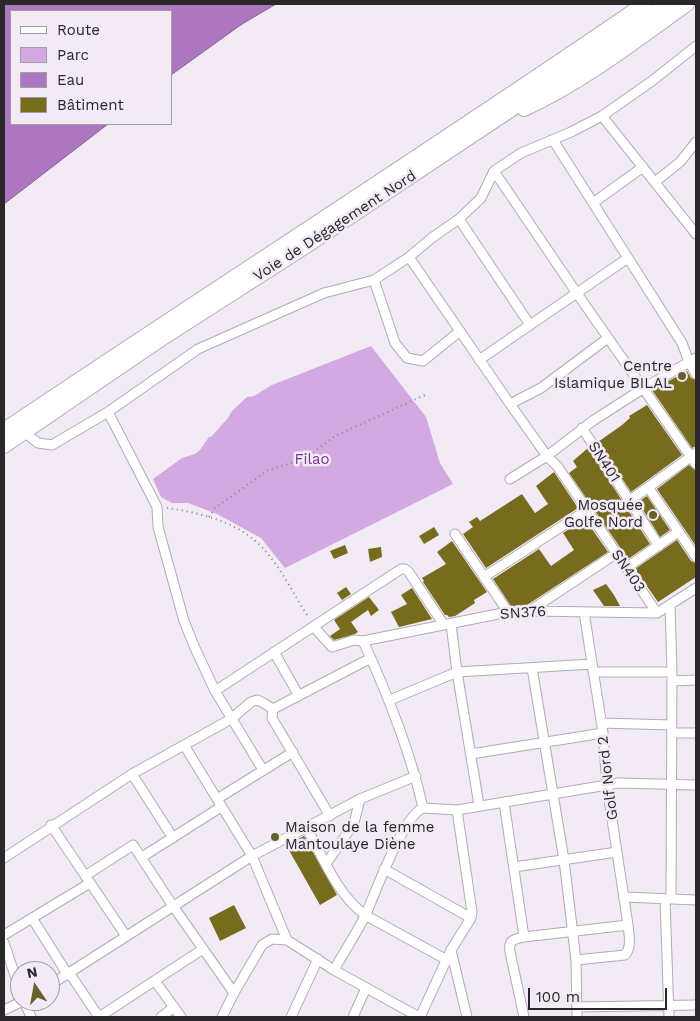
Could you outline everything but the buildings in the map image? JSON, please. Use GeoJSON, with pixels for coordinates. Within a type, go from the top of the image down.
{"type":"FeatureCollection","features":[{"type":"Feature","properties":{"kind":"highway","name":"Voie de Dégagement Nord"},"geometry":{"type":"LineString","coordinates":[[4,430],[156,328],[495,107],[644,4]]}},
{"type":"Feature","properties":{"kind":"highway","name":"Voie de Dégagement Nord"},"geometry":{"type":"LineString","coordinates":[[4,446],[164,337],[498,119],[666,4]]}},
{"type":"Feature","properties":{"kind":"highway"},"geometry":{"type":"LineString","coordinates":[[498,119],[515,113],[560,91],[687,4]]}},
{"type":"Feature","properties":{"kind":"street"},"geometry":{"type":"LineString","coordinates":[[24,432],[38,443],[52,445],[108,412],[198,349],[324,293],[374,280],[409,257],[458,219],[480,198],[494,171],[521,153],[571,132],[602,116],[652,81],[696,46]]}},
{"type":"Feature","properties":{"kind":"street"},"geometry":{"type":"LineString","coordinates":[[602,116],[696,234]]}},
{"type":"Feature","properties":{"kind":"street"},"geometry":{"type":"LineString","coordinates":[[553,140],[682,343],[692,360],[696,374]]}},
{"type":"Feature","properties":{"kind":"street"},"geometry":{"type":"LineString","coordinates":[[655,182],[680,162],[696,142]]}},
{"type":"Feature","properties":{"kind":"street"},"geometry":{"type":"LineString","coordinates":[[593,203],[643,167]]}},
{"type":"Feature","properties":{"kind":"street"},"geometry":{"type":"LineString","coordinates":[[494,171],[608,338],[695,458],[629,501]]}},
{"type":"Feature","properties":{"kind":"street"},"geometry":{"type":"LineString","coordinates":[[458,219],[530,325]]}},
{"type":"Feature","properties":{"kind":"street","name":"SN403"},"geometry":{"type":"LineString","coordinates":[[409,257],[510,404],[547,456],[558,467],[657,613]]}},
{"type":"Feature","properties":{"kind":"street"},"geometry":{"type":"LineString","coordinates":[[479,360],[628,258]]}},
{"type":"Feature","properties":{"kind":"street"},"geometry":{"type":"LineString","coordinates":[[374,280],[396,343],[407,358],[423,361],[460,332]]}},
{"type":"Feature","properties":{"kind":"street"},"geometry":{"type":"LineString","coordinates":[[510,404],[541,388],[608,338]]}},
{"type":"Feature","properties":{"kind":"street"},"geometry":{"type":"LineString","coordinates":[[510,479],[547,456],[582,428],[692,360]]}},
{"type":"Feature","properties":{"kind":"street"},"geometry":{"type":"LineString","coordinates":[[108,412],[157,507],[158,527],[184,622],[214,691],[263,770]]}},
{"type":"Feature","properties":{"kind":"street","name":"SN401"},"geometry":{"type":"LineString","coordinates":[[582,428],[659,546]]}},
{"type":"Feature","properties":{"kind":"street"},"geometry":{"type":"LineString","coordinates":[[648,487],[696,557]]}},
{"type":"Feature","properties":{"kind":"street"},"geometry":{"type":"LineString","coordinates":[[484,577],[587,510]]}},
{"type":"Feature","properties":{"kind":"street"},"geometry":{"type":"LineString","coordinates":[[626,568],[678,532]]}},
{"type":"Feature","properties":{"kind":"street"},"geometry":{"type":"LineString","coordinates":[[455,534],[508,612]]}},
{"type":"Feature","properties":{"kind":"street"},"geometry":{"type":"LineString","coordinates":[[531,611],[617,554]]}},
{"type":"Feature","properties":{"kind":"street"},"geometry":{"type":"LineString","coordinates":[[214,691],[405,568],[448,625],[479,805]]}},
{"type":"Feature","properties":{"kind":"street","name":"SN376"},"geometry":{"type":"LineString","coordinates":[[314,627],[332,647],[354,640],[363,641],[508,612],[657,613],[696,588]]}},
{"type":"Feature","properties":{"kind":"street"},"geometry":{"type":"LineString","coordinates":[[668,1017],[668,899],[672,729],[670,606]]}},
{"type":"Feature","properties":{"kind":"street","name":"Golf Nord 2"},"geometry":{"type":"LineString","coordinates":[[576,960],[625,955],[630,944],[607,786],[603,734],[584,612]]}},
{"type":"Feature","properties":{"kind":"street"},"geometry":{"type":"LineString","coordinates":[[363,641],[390,700],[416,776],[423,808]]}},
{"type":"Feature","properties":{"kind":"street"},"geometry":{"type":"LineString","coordinates":[[274,652],[299,696]]}},
{"type":"Feature","properties":{"kind":"street"},"geometry":{"type":"LineString","coordinates":[[273,709],[371,658]]}},
{"type":"Feature","properties":{"kind":"street"},"geometry":{"type":"LineString","coordinates":[[390,700],[457,672],[532,668],[593,668],[696,680]]}},
{"type":"Feature","properties":{"kind":"street"},"geometry":{"type":"LineString","coordinates":[[532,668],[564,860],[576,960],[577,1017]]}},
{"type":"Feature","properties":{"kind":"street"},"geometry":{"type":"LineString","coordinates":[[4,858],[132,774],[231,719],[251,702],[257,700],[273,709]]}},
{"type":"Feature","properties":{"kind":"street"},"geometry":{"type":"LineString","coordinates":[[273,709],[272,718],[330,816]]}},
{"type":"Feature","properties":{"kind":"street"},"geometry":{"type":"LineString","coordinates":[[601,723],[696,733]]}},
{"type":"Feature","properties":{"kind":"street"},"geometry":{"type":"LineString","coordinates":[[471,754],[603,734]]}},
{"type":"Feature","properties":{"kind":"street"},"geometry":{"type":"LineString","coordinates":[[184,745],[252,856],[287,940]]}},
{"type":"Feature","properties":{"kind":"street"},"geometry":{"type":"LineString","coordinates":[[142,856],[173,838],[263,770],[293,752]]}},
{"type":"Feature","properties":{"kind":"street"},"geometry":{"type":"LineString","coordinates":[[132,774],[173,838]]}},
{"type":"Feature","properties":{"kind":"street"},"geometry":{"type":"LineString","coordinates":[[60,979],[252,856],[360,799],[416,776]]}},
{"type":"Feature","properties":{"kind":"street"},"geometry":{"type":"LineString","coordinates":[[334,970],[365,915],[384,869],[416,811],[423,808],[458,810],[479,805],[619,784],[696,785]]}},
{"type":"Feature","properties":{"kind":"street"},"geometry":{"type":"LineString","coordinates":[[326,864],[354,823],[360,799]]}},
{"type":"Feature","properties":{"kind":"street"},"geometry":{"type":"LineString","coordinates":[[504,802],[524,936]]}},
{"type":"Feature","properties":{"kind":"street"},"geometry":{"type":"LineString","coordinates":[[222,1017],[264,943],[272,939],[287,940],[334,970],[420,1017],[452,950],[471,918],[472,912],[458,810]]}},
{"type":"Feature","properties":{"kind":"street"},"geometry":{"type":"LineString","coordinates":[[52,826],[126,936]]}},
{"type":"Feature","properties":{"kind":"street"},"geometry":{"type":"LineString","coordinates":[[307,828],[346,898],[353,906],[365,915],[447,960]]}},
{"type":"Feature","properties":{"kind":"street"},"geometry":{"type":"LineString","coordinates":[[4,935],[88,879],[132,845],[142,856],[173,906],[234,993]]}},
{"type":"Feature","properties":{"kind":"street"},"geometry":{"type":"LineString","coordinates":[[514,867],[618,852]]}},
{"type":"Feature","properties":{"kind":"street"},"geometry":{"type":"LineString","coordinates":[[384,869],[471,918]]}},
{"type":"Feature","properties":{"kind":"street"},"geometry":{"type":"LineString","coordinates":[[624,897],[696,900]]}},
{"type":"Feature","properties":{"kind":"street"},"geometry":{"type":"LineString","coordinates":[[32,918],[99,1017],[203,949]]}},
{"type":"Feature","properties":{"kind":"street"},"geometry":{"type":"LineString","coordinates":[[524,1017],[509,947],[513,940],[524,936],[628,925]]}},
{"type":"Feature","properties":{"kind":"street"},"geometry":{"type":"LineString","coordinates":[[4,942],[10,961]]}},
{"type":"Feature","properties":{"kind":"street"},"geometry":{"type":"LineString","coordinates":[[452,950],[467,1017]]}},
{"type":"Feature","properties":{"kind":"street"},"geometry":{"type":"LineString","coordinates":[[291,1017],[318,959]]}},
{"type":"Feature","properties":{"kind":"street"},"geometry":{"type":"LineString","coordinates":[[155,981],[181,1017]]}},
{"type":"Feature","properties":{"kind":"street"},"geometry":{"type":"LineString","coordinates":[[353,1017],[366,988]]}},
{"type":"Feature","properties":{"kind":"street"},"geometry":{"type":"LineString","coordinates":[[577,1007],[696,1005]]}},
{"type":"Feature","properties":{"kind":"street"},"geometry":{"type":"LineString","coordinates":[[161,1017],[174,1007]]}},
{"type":"Feature","properties":{"kind":"path"},"geometry":{"type":"LineString","coordinates":[[209,517],[215,508],[268,470],[304,459],[335,436],[427,394]]}},
{"type":"Feature","properties":{"kind":"path"},"geometry":{"type":"LineString","coordinates":[[157,507],[181,510],[209,517],[230,524],[254,539],[277,566],[314,627]]}},
{"type":"Feature","properties":{"kind":"green space","name":"Filao"},"geometry":{"type":"Polygon","coordinates":[[[371,346],[426,417],[440,463],[453,484],[285,568],[261,538],[217,514],[188,503],[172,503],[161,497],[153,479],[182,458],[195,454],[200,450],[232,411],[247,397],[254,396],[272,385],[371,346]]]}},
{"type":"Feature","properties":{"kind":"water"},"geometry":{"type":"Polygon","coordinates":[[[4,4],[276,4],[242,24],[172,74],[172,10],[10,10],[10,125],[107,125],[4,204],[4,4]]]}},
{"type":"Feature","properties":{"kind":"place","name":"Centre Islamique BILAL"},"geometry":{"type":"Point","coordinates":[682,376]}},
{"type":"Feature","properties":{"kind":"place","name":"Mosquée Golfe Nord"},"geometry":{"type":"Point","coordinates":[653,515]}},
{"type":"Feature","properties":{"kind":"place","name":"Maison de la femme Mantoulaye Diène"},"geometry":{"type":"Point","coordinates":[275,837]}}]}
